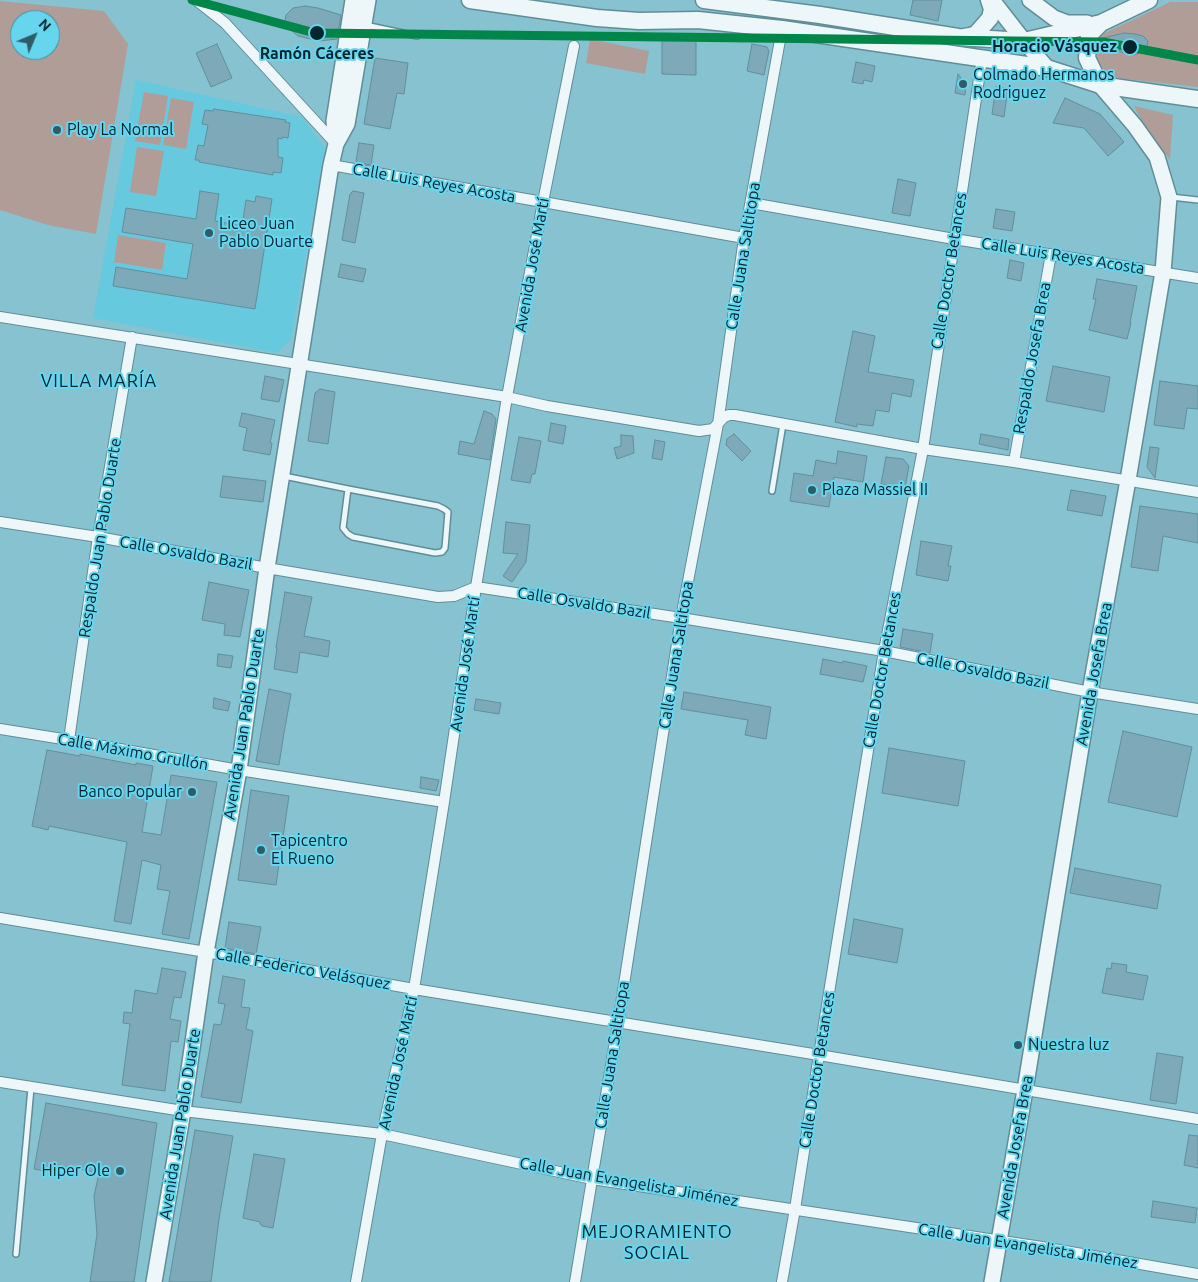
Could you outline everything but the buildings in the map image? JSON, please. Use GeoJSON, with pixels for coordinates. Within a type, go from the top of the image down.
{"type":"FeatureCollection","features":[{"type":"Feature","properties":{"kind":"main road"},"geometry":{"type":"LineString","coordinates":[[336,144],[334,121],[354,0]]}},
{"type":"Feature","properties":{"kind":"main road"},"geometry":{"type":"LineString","coordinates":[[336,144],[347,124],[368,0]]}},
{"type":"Feature","properties":{"kind":"main road"},"geometry":{"type":"LineString","coordinates":[[470,0],[597,18],[639,21],[698,20],[782,29],[1047,68],[1100,84],[1198,99]]}},
{"type":"Feature","properties":{"kind":"main road"},"geometry":{"type":"LineString","coordinates":[[704,0],[820,15],[958,37],[1024,41],[1100,23],[1149,0]]}},
{"type":"Feature","properties":{"kind":"main road"},"geometry":{"type":"LineString","coordinates":[[958,37],[976,34],[990,18],[992,9],[988,0]]}},
{"type":"Feature","properties":{"kind":"main road"},"geometry":{"type":"LineString","coordinates":[[992,0],[1047,68]]}},
{"type":"Feature","properties":{"kind":"main road"},"geometry":{"type":"LineString","coordinates":[[1030,0],[1054,18],[1067,23],[1100,23]]}},
{"type":"Feature","properties":{"kind":"main road"},"geometry":{"type":"LineString","coordinates":[[1100,23],[1089,35],[1087,58],[1100,84]]}},
{"type":"Feature","properties":{"kind":"main road","name":"Avenida Josefa Brea"},"geometry":{"type":"LineString","coordinates":[[992,1282],[1090,692],[1163,272],[1169,197],[1157,157],[1135,126],[1100,84]]}},
{"type":"Feature","properties":{"kind":"main road","name":"Avenida Juan Pablo Duarte"},"geometry":{"type":"LineString","coordinates":[[154,1282],[183,1111],[206,952],[239,770],[267,568],[331,165],[336,144]]}},
{"type":"Feature","properties":{"kind":"street"},"geometry":{"type":"LineString","coordinates":[[196,0],[225,23],[336,144]]}},
{"type":"Feature","properties":{"kind":"street","name":"Calle Juana Saltitopa"},"geometry":{"type":"LineString","coordinates":[[575,1282],[618,1023],[681,618],[718,424],[744,238],[782,29]]}},
{"type":"Feature","properties":{"kind":"street","name":"Avenida José Martí"},"geometry":{"type":"LineString","coordinates":[[356,1282],[382,1134],[414,989],[476,586],[508,397],[543,202],[574,46]]}},
{"type":"Feature","properties":{"kind":"street","name":"Calle Doctor Betances"},"geometry":{"type":"LineString","coordinates":[[782,1282],[884,651],[923,449],[982,59]]}},
{"type":"Feature","properties":{"kind":"street","name":"Calle Luis Reyes Acosta"},"geometry":{"type":"LineString","coordinates":[[331,165],[744,238]]}},
{"type":"Feature","properties":{"kind":"street","name":"Calle Luis Reyes Acosta"},"geometry":{"type":"LineString","coordinates":[[750,203],[954,239],[1198,278]]}},
{"type":"Feature","properties":{"kind":"street","name":"Respaldo Josefa Brea"},"geometry":{"type":"LineString","coordinates":[[1014,462],[1051,254]]}},
{"type":"Feature","properties":{"kind":"street"},"geometry":{"type":"LineString","coordinates":[[0,316],[508,397],[546,406],[698,431],[713,429],[724,417],[729,415],[923,449],[1198,492]]}},
{"type":"Feature","properties":{"kind":"street","name":"Respaldo Juan Pablo Duarte"},"geometry":{"type":"LineString","coordinates":[[69,740],[98,537],[132,337]]}},
{"type":"Feature","properties":{"kind":"street","name":"Calle Osvaldo Bazil"},"geometry":{"type":"LineString","coordinates":[[0,522],[98,537],[438,597],[454,596],[476,586],[884,651],[1090,692],[1198,709]]}},
{"type":"Feature","properties":{"kind":"street","name":"Calle Máximo Grullón"},"geometry":{"type":"LineString","coordinates":[[0,729],[239,770],[444,802]]}},
{"type":"Feature","properties":{"kind":"street","name":"Calle Federico Velásquez"},"geometry":{"type":"LineString","coordinates":[[0,918],[414,989],[1198,1119]]}},
{"type":"Feature","properties":{"kind":"street","name":"Calle Juan Evangelista Jiménez"},"geometry":{"type":"LineString","coordinates":[[0,1082],[183,1111],[382,1134],[592,1179],[1042,1247],[1198,1274]]}},
{"type":"Feature","properties":{"kind":"lane"},"geometry":{"type":"LineString","coordinates":[[364,25],[417,36]]}},
{"type":"Feature","properties":{"kind":"lane"},"geometry":{"type":"LineString","coordinates":[[1169,197],[1198,200]]}},
{"type":"Feature","properties":{"kind":"lane"},"geometry":{"type":"LineString","coordinates":[[772,491],[783,424]]}},
{"type":"Feature","properties":{"kind":"lane"},"geometry":{"type":"LineString","coordinates":[[282,476],[348,488],[438,506],[448,512],[445,548],[442,552],[435,553],[353,537],[348,534],[343,528],[348,488]]}},
{"type":"Feature","properties":{"kind":"lane"},"geometry":{"type":"LineString","coordinates":[[16,1254],[31,1088]]}},
{"type":"Feature","properties":{"kind":"shaded area","name":"Play La Normal"},"geometry":{"type":"Polygon","coordinates":[[[0,1],[104,11],[128,44],[96,234],[48,225],[0,210],[0,1]]]}},
{"type":"Feature","properties":{"kind":"shaded area"},"geometry":{"type":"Polygon","coordinates":[[[1170,2],[1198,2],[1198,87],[1108,77],[1096,59],[1101,35],[1170,2]]]}},
{"type":"Feature","properties":{"kind":"shaded area"},"geometry":{"type":"Polygon","coordinates":[[[590,39],[649,51],[645,74],[586,63],[590,39]]]}},
{"type":"Feature","properties":{"kind":"shaded area","name":"Liceo Juan Pablo Duarte"},"geometry":{"type":"Polygon","coordinates":[[[136,80],[302,117],[325,148],[291,339],[277,353],[93,318],[136,80]]]}},
{"type":"Feature","properties":{"kind":"shaded area"},"geometry":{"type":"Polygon","coordinates":[[[144,92],[168,96],[160,145],[135,141],[144,92]]]}},
{"type":"Feature","properties":{"kind":"shaded area"},"geometry":{"type":"Polygon","coordinates":[[[171,98],[194,102],[186,149],[163,145],[171,98]]]}},
{"type":"Feature","properties":{"kind":"shaded area"},"geometry":{"type":"Polygon","coordinates":[[[1134,106],[1173,115],[1170,159],[1142,122],[1134,106]]]}},
{"type":"Feature","properties":{"kind":"shaded area"},"geometry":{"type":"Polygon","coordinates":[[[137,147],[164,151],[156,196],[130,192],[137,147]]]}},
{"type":"Feature","properties":{"kind":"shaded area"},"geometry":{"type":"Polygon","coordinates":[[[118,235],[166,243],[162,270],[114,262],[118,235]]]}},
{"type":"Feature","properties":{"kind":"transit line"},"geometry":{"type":"LineString","coordinates":[[192,0],[315,33],[1103,42],[1198,60]]}},
{"type":"Feature","properties":{"kind":"place","name":"Ramón Cáceres"},"geometry":{"type":"Point","coordinates":[317,33]}},
{"type":"Feature","properties":{"kind":"place","name":"Horacio Vásquez"},"geometry":{"type":"Point","coordinates":[1130,47]}},
{"type":"Feature","properties":{"kind":"place","name":"Colmado Hermanos Rodriguez"},"geometry":{"type":"Point","coordinates":[963,84]}},
{"type":"Feature","properties":{"kind":"place","name":"Play La Normal"},"geometry":{"type":"Point","coordinates":[57,130]}},
{"type":"Feature","properties":{"kind":"place","name":"Liceo Juan Pablo Duarte"},"geometry":{"type":"Point","coordinates":[209,233]}},
{"type":"Feature","properties":{"kind":"place","name":"Plaza Massiel II"},"geometry":{"type":"Point","coordinates":[812,490]}},
{"type":"Feature","properties":{"kind":"place","name":"Banco Popular"},"geometry":{"type":"Point","coordinates":[192,792]}},
{"type":"Feature","properties":{"kind":"place","name":"Tapicentro El Rueno"},"geometry":{"type":"Point","coordinates":[261,850]}},
{"type":"Feature","properties":{"kind":"place","name":"Nuestra luz"},"geometry":{"type":"Point","coordinates":[1018,1045]}},
{"type":"Feature","properties":{"kind":"place","name":"Hiper Ole"},"geometry":{"type":"Point","coordinates":[120,1171]}},
{"type":"Feature","properties":{"kind":"district","name":"VILLA MARÍA"},"geometry":{"type":"Point","coordinates":[99,381]}},
{"type":"Feature","properties":{"kind":"district","name":"MEJORAMIENTO SOCIAL"},"geometry":{"type":"Point","coordinates":[657,1242]}}]}
